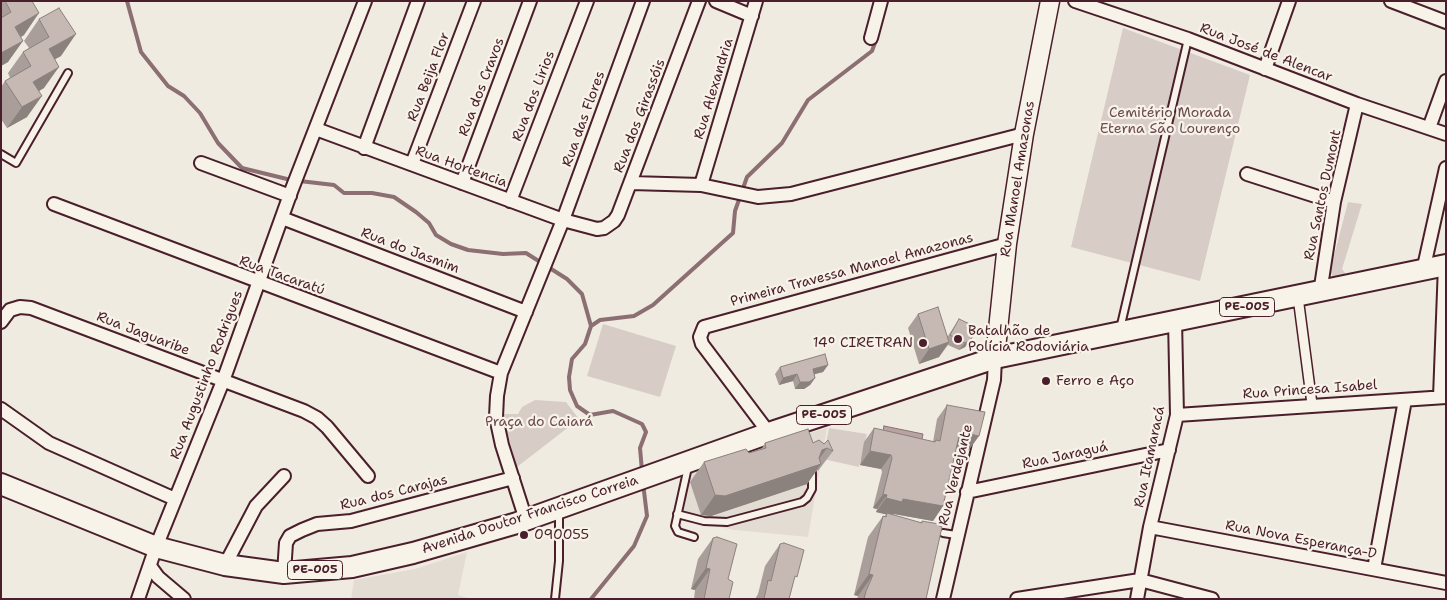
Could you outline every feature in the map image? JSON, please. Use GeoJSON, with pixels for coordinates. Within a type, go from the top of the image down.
{"type":"FeatureCollection","features":[{"type":"Feature","properties":{"kind":"main road","name":"Rua Manoel Amazonas"},"geometry":{"type":"LineString","coordinates":[[995,358],[1007,244],[1024,134],[1050,1]]}},
{"type":"Feature","properties":{"kind":"main road","name":"PE-005"},"geometry":{"type":"LineString","coordinates":[[995,358],[1175,320],[1320,293],[1445,265]]}},
{"type":"Feature","properties":{"kind":"main road","name":"Avenida Doutor Francisco Correia"},"geometry":{"type":"LineString","coordinates":[[1,484],[156,547],[225,565],[284,573],[369,563],[413,553],[526,520],[769,433],[801,428],[995,358]]}},
{"type":"Feature","properties":{"kind":"street","name":"Rua Augustinho Rodrigues"},"geometry":{"type":"LineString","coordinates":[[138,599],[156,547],[223,381],[257,282],[365,1]]}},
{"type":"Feature","properties":{"kind":"street"},"geometry":{"type":"LineString","coordinates":[[364,148],[418,1]]}},
{"type":"Feature","properties":{"kind":"street","name":"Rua Beija Flor"},"geometry":{"type":"LineString","coordinates":[[412,164],[474,1]]}},
{"type":"Feature","properties":{"kind":"street","name":"Rua dos Cravos"},"geometry":{"type":"LineString","coordinates":[[462,183],[530,1]]}},
{"type":"Feature","properties":{"kind":"street","name":"Rua dos Lirios"},"geometry":{"type":"LineString","coordinates":[[510,201],[587,1]]}},
{"type":"Feature","properties":{"kind":"street","name":"Rua das Flores"},"geometry":{"type":"LineString","coordinates":[[526,312],[563,220],[643,1]]}},
{"type":"Feature","properties":{"kind":"street","name":"Rua dos Girassóis"},"geometry":{"type":"LineString","coordinates":[[597,229],[609,226],[614,221],[631,183],[699,1]]}},
{"type":"Feature","properties":{"kind":"street"},"geometry":{"type":"LineString","coordinates":[[716,1],[752,16]]}},
{"type":"Feature","properties":{"kind":"street","name":"Rua Alexandria"},"geometry":{"type":"LineString","coordinates":[[701,185],[756,1]]}},
{"type":"Feature","properties":{"kind":"street"},"geometry":{"type":"LineString","coordinates":[[871,38],[881,1]]}},
{"type":"Feature","properties":{"kind":"street","name":"Rua José de Alencar"},"geometry":{"type":"LineString","coordinates":[[1075,1],[1188,39],[1358,104],[1446,134]]}},
{"type":"Feature","properties":{"kind":"street"},"geometry":{"type":"LineString","coordinates":[[1265,69],[1289,1]]}},
{"type":"Feature","properties":{"kind":"street"},"geometry":{"type":"LineString","coordinates":[[1391,1],[1446,22]]}},
{"type":"Feature","properties":{"kind":"street"},"geometry":{"type":"LineString","coordinates":[[1429,128],[1446,81]]}},
{"type":"Feature","properties":{"kind":"street","name":"Rua Santos Dumont"},"geometry":{"type":"LineString","coordinates":[[1320,293],[1334,202],[1358,104]]}},
{"type":"Feature","properties":{"kind":"street","name":"Rua Hortencia"},"geometry":{"type":"LineString","coordinates":[[316,130],[563,220],[597,229]]}},
{"type":"Feature","properties":{"kind":"street"},"geometry":{"type":"LineString","coordinates":[[631,183],[701,185],[741,195],[758,197],[791,194],[1024,134]]}},
{"type":"Feature","properties":{"kind":"street"},"geometry":{"type":"LineString","coordinates":[[201,163],[291,193]]}},
{"type":"Feature","properties":{"kind":"street"},"geometry":{"type":"LineString","coordinates":[[1423,271],[1446,168]]}},
{"type":"Feature","properties":{"kind":"street"},"geometry":{"type":"LineString","coordinates":[[1247,174],[1334,202]]}},
{"type":"Feature","properties":{"kind":"street","name":"Rua Tacaratú"},"geometry":{"type":"LineString","coordinates":[[54,204],[501,373]]}},
{"type":"Feature","properties":{"kind":"street","name":"Rua do Jasmim"},"geometry":{"type":"LineString","coordinates":[[282,218],[526,312]]}},
{"type":"Feature","properties":{"kind":"street","name":"Primeira Travessa Manoel Amazonas"},"geometry":{"type":"LineString","coordinates":[[769,433],[702,344],[700,337],[704,327],[1007,244]]}},
{"type":"Feature","properties":{"kind":"street"},"geometry":{"type":"LineString","coordinates":[[1443,397],[1445,265]]}},
{"type":"Feature","properties":{"kind":"street"},"geometry":{"type":"LineString","coordinates":[[1298,297],[1312,404]]}},
{"type":"Feature","properties":{"kind":"street","name":"Rua Jaguaribe"},"geometry":{"type":"LineString","coordinates":[[1,322],[10,310],[20,307],[32,308],[304,411],[317,418],[368,476]]}},
{"type":"Feature","properties":{"kind":"street"},"geometry":{"type":"LineString","coordinates":[[526,312],[510,346],[501,373],[496,416],[526,520]]}},
{"type":"Feature","properties":{"kind":"street","name":"Rua Itamaracá"},"geometry":{"type":"LineString","coordinates":[[1137,599],[1150,527],[1176,414],[1175,320]]}},
{"type":"Feature","properties":{"kind":"street","name":"Rua Verdejante"},"geometry":{"type":"LineString","coordinates":[[943,599],[956,535],[994,380],[995,358]]}},
{"type":"Feature","properties":{"kind":"street","name":"Rua Princesa Isabel"},"geometry":{"type":"LineString","coordinates":[[1176,414],[1443,397]]}},
{"type":"Feature","properties":{"kind":"street"},"geometry":{"type":"LineString","coordinates":[[1374,569],[1405,400]]}},
{"type":"Feature","properties":{"kind":"street"},"geometry":{"type":"LineString","coordinates":[[1,409],[49,443],[175,499]]}},
{"type":"Feature","properties":{"kind":"street","name":"Rua Jaraguá"},"geometry":{"type":"LineString","coordinates":[[967,492],[1169,450]]}},
{"type":"Feature","properties":{"kind":"street"},"geometry":{"type":"LineString","coordinates":[[225,565],[256,506],[284,476]]}},
{"type":"Feature","properties":{"kind":"street","name":"Rua dos Carajas"},"geometry":{"type":"LineString","coordinates":[[284,573],[286,543],[290,536],[302,530],[317,524],[352,521],[513,478]]}},
{"type":"Feature","properties":{"kind":"street","name":"Rua Nova Esperança-D"},"geometry":{"type":"LineString","coordinates":[[1150,527],[1446,583]]}},
{"type":"Feature","properties":{"kind":"street"},"geometry":{"type":"LineString","coordinates":[[150,566],[168,586],[184,599]]}},
{"type":"Feature","properties":{"kind":"street"},"geometry":{"type":"LineString","coordinates":[[1017,599],[1140,580],[1212,599]]}},
{"type":"Feature","properties":{"kind":"lane"},"geometry":{"type":"LineString","coordinates":[[1119,333],[1188,39]]}},
{"type":"Feature","properties":{"kind":"lane"},"geometry":{"type":"LineString","coordinates":[[1,154],[16,163],[68,74]]}},
{"type":"Feature","properties":{"kind":"lane"},"geometry":{"type":"LineString","coordinates":[[689,463],[677,514],[676,530],[694,537]]}},
{"type":"Feature","properties":{"kind":"lane"},"geometry":{"type":"LineString","coordinates":[[677,514],[715,523],[728,522],[802,502],[808,498],[813,476]]}},
{"type":"Feature","properties":{"kind":"lane"},"geometry":{"type":"LineString","coordinates":[[555,599],[559,561],[559,508]]}},
{"type":"Feature","properties":{"kind":"lane"},"geometry":{"type":"LineString","coordinates":[[943,533],[956,535]]}},
{"type":"Feature","properties":{"kind":"shaded area"},"geometry":{"type":"Polygon","coordinates":[[[884,426],[923,434],[921,444],[882,436],[884,426]]]}},
{"type":"Feature","properties":{"kind":"shaded area"},"geometry":{"type":"Polygon","coordinates":[[[827,428],[808,537],[735,530],[683,520],[690,468],[827,428]]]}},
{"type":"Feature","properties":{"kind":"shaded area"},"geometry":{"type":"Polygon","coordinates":[[[467,552],[458,595],[471,599],[351,599],[354,580],[415,569],[467,552]]]}},
{"type":"Feature","properties":{"kind":"green space","name":"Cemitério Morada Eterna São Lourenço"},"geometry":{"type":"Polygon","coordinates":[[[1123,28],[1250,75],[1200,281],[1071,247],[1123,28]]]}},
{"type":"Feature","properties":{"kind":"green space"},"geometry":{"type":"Polygon","coordinates":[[[1348,202],[1362,204],[1342,269],[1345,273],[1344,277],[1334,279],[1330,271],[1348,202]]]}},
{"type":"Feature","properties":{"kind":"green space"},"geometry":{"type":"Polygon","coordinates":[[[603,324],[676,346],[660,397],[587,376],[603,324]]]}},
{"type":"Feature","properties":{"kind":"green space","name":"Praça do Caiará"},"geometry":{"type":"Polygon","coordinates":[[[535,400],[566,402],[579,419],[517,467],[502,414],[518,414],[522,407],[535,400]]]}},
{"type":"Feature","properties":{"kind":"green space"},"geometry":{"type":"Polygon","coordinates":[[[829,428],[867,434],[859,467],[823,459],[829,428]]]}},
{"type":"Feature","properties":{"kind":"building"},"geometry":{"type":"Polygon","coordinates":[[[5,1],[32,1],[39,13],[15,27],[23,41],[1,53],[1,18],[11,12],[5,1]]]}},
{"type":"Feature","properties":{"kind":"building"},"geometry":{"type":"Polygon","coordinates":[[[59,8],[76,34],[49,49],[59,67],[33,82],[42,96],[22,107],[5,81],[31,66],[23,52],[49,37],[39,19],[59,8]]]}},
{"type":"Feature","properties":{"kind":"building"},"geometry":{"type":"Polygon","coordinates":[[[938,307],[949,342],[929,349],[918,314],[938,307]]]}},
{"type":"Feature","properties":{"kind":"building"},"geometry":{"type":"Polygon","coordinates":[[[959,319],[974,326],[975,333],[965,343],[950,335],[959,319]]]}},
{"type":"Feature","properties":{"kind":"building"},"geometry":{"type":"Polygon","coordinates":[[[825,354],[828,365],[813,369],[815,378],[809,382],[800,382],[797,374],[783,378],[780,367],[825,354]]]}},
{"type":"Feature","properties":{"kind":"building"},"geometry":{"type":"Polygon","coordinates":[[[947,405],[985,412],[979,436],[960,432],[943,506],[903,499],[902,502],[886,498],[887,495],[883,494],[892,458],[891,455],[870,451],[874,428],[935,442],[936,440],[940,441],[947,405]]]}},
{"type":"Feature","properties":{"kind":"building"},"geometry":{"type":"Polygon","coordinates":[[[808,429],[813,443],[819,440],[824,444],[828,440],[833,451],[827,448],[822,450],[819,458],[821,464],[725,496],[715,495],[704,462],[746,449],[749,453],[766,448],[765,443],[808,429]]]}},
{"type":"Feature","properties":{"kind":"building"},"geometry":{"type":"Polygon","coordinates":[[[887,513],[922,523],[922,521],[939,524],[942,527],[926,599],[864,599],[873,575],[869,574],[883,516],[886,517],[887,513]]]}},
{"type":"Feature","properties":{"kind":"building"},"geometry":{"type":"Polygon","coordinates":[[[717,537],[737,544],[728,579],[733,582],[729,599],[704,599],[710,569],[706,568],[713,538],[717,537]]]}},
{"type":"Feature","properties":{"kind":"building"},"geometry":{"type":"Polygon","coordinates":[[[784,543],[804,550],[797,577],[795,576],[789,599],[764,599],[768,580],[771,581],[780,544],[784,543]]]}},
{"type":"Feature","properties":{"kind":"waterway"},"geometry":{"type":"LineString","coordinates":[[127,1],[141,52],[168,86],[184,96],[200,113],[218,143],[242,168],[291,180],[334,185],[344,193],[372,193],[394,197],[429,223],[436,235],[451,244],[468,250],[503,254],[526,253],[567,279],[582,294],[591,326]]}},
{"type":"Feature","properties":{"kind":"waterway"},"geometry":{"type":"LineString","coordinates":[[642,471],[640,448],[646,432],[642,424],[613,411],[590,415],[577,406],[570,390],[569,377],[572,359],[585,344],[591,326],[600,320],[634,316],[653,305],[733,233],[735,211],[747,177],[782,143],[808,100],[872,51],[876,40]]}},
{"type":"Feature","properties":{"kind":"waterway"},"geometry":{"type":"LineString","coordinates":[[591,599],[634,546],[647,516],[643,483]]}},
{"type":"Feature","properties":{"kind":"place","name":"Batalhão de Polícia Rodoviária"},"geometry":{"type":"Point","coordinates":[958,339]}},
{"type":"Feature","properties":{"kind":"place","name":"14º CIRETRAN"},"geometry":{"type":"Point","coordinates":[923,343]}},
{"type":"Feature","properties":{"kind":"place","name":"Ferro e Aço"},"geometry":{"type":"Point","coordinates":[1046,381]}},
{"type":"Feature","properties":{"kind":"place","name":"090055"},"geometry":{"type":"Point","coordinates":[524,535]}}]}
